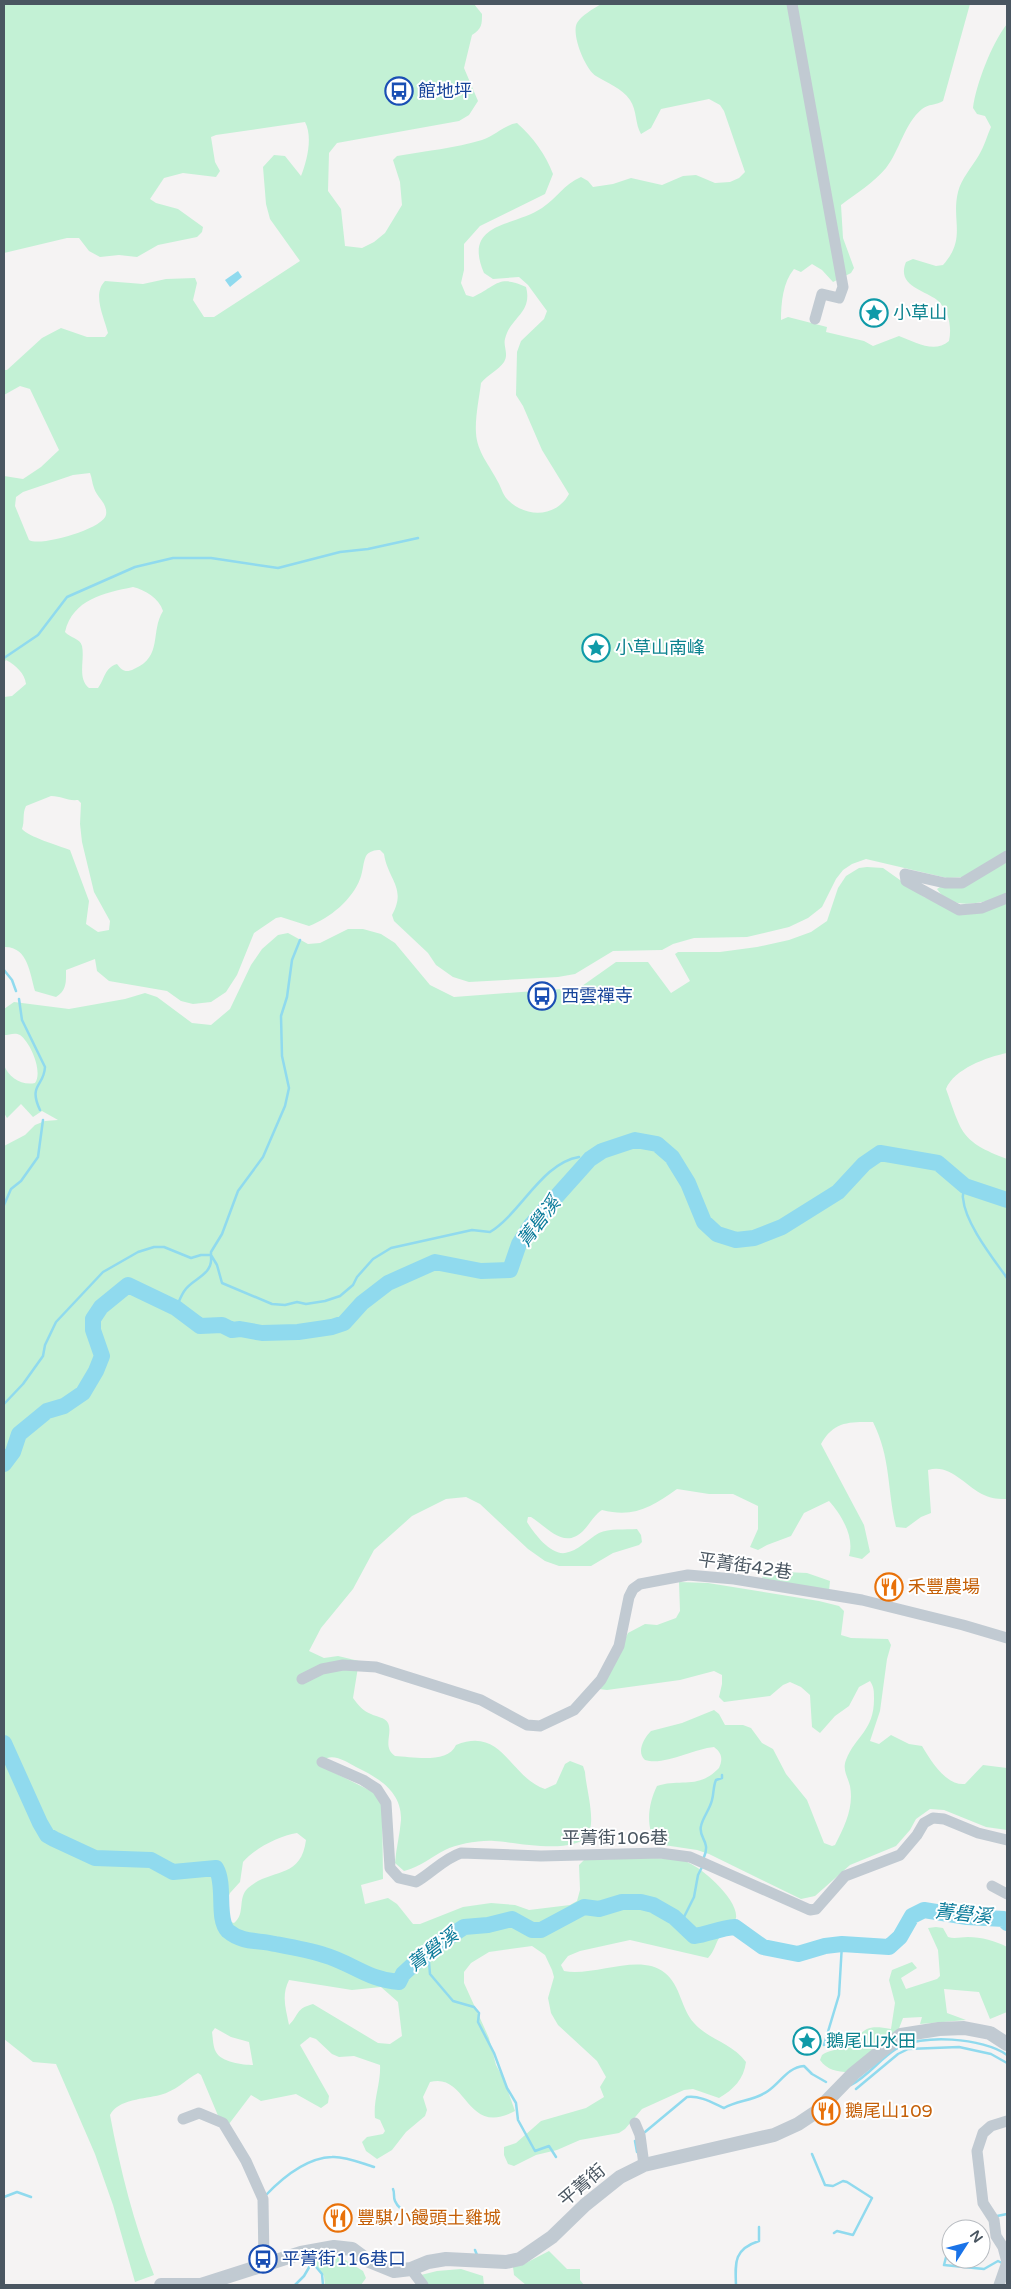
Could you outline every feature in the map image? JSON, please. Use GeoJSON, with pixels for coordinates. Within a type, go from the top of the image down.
{"type":"FeatureCollection","features":[{"type":"Feature","properties":{"kind":"street"},"geometry":{"type":"LineString","coordinates":[[792,4],[843,287],[839,298],[822,294],[815,320]]}},
{"type":"Feature","properties":{"kind":"street"},"geometry":{"type":"LineString","coordinates":[[1007,856],[962,883],[945,883],[905,874],[906,881],[959,910],[971,911],[1007,898]]}},
{"type":"Feature","properties":{"kind":"street","name":"平菁街42巷"},"geometry":{"type":"LineString","coordinates":[[302,1679],[322,1669],[344,1665],[376,1667],[481,1700],[527,1725],[540,1726],[574,1710],[601,1680],[619,1646],[629,1597],[633,1589],[640,1584],[688,1575],[734,1579],[832,1597],[862,1600],[962,1624],[1007,1638]]}},
{"type":"Feature","properties":{"kind":"street","name":"平菁街106巷"},"geometry":{"type":"LineString","coordinates":[[322,1762],[363,1780],[377,1789],[386,1803],[390,1868],[399,1878],[416,1882],[426,1877],[449,1857],[461,1853],[541,1856],[660,1852],[690,1856],[810,1910],[816,1909],[845,1876],[900,1854],[917,1835],[924,1823],[933,1818],[944,1819],[978,1833],[1007,1840]]}},
{"type":"Feature","properties":{"kind":"street"},"geometry":{"type":"LineString","coordinates":[[992,1886],[1007,1894]]}},
{"type":"Feature","properties":{"kind":"street","name":"平菁街"},"geometry":{"type":"LineString","coordinates":[[161,2285],[201,2285],[301,2253],[334,2247],[352,2249],[367,2260],[394,2271],[411,2269],[428,2262],[446,2259],[506,2262],[520,2259],[552,2237],[585,2205],[620,2177],[644,2165],[774,2135],[798,2124],[816,2112],[853,2074],[901,2035],[939,2029],[964,2028],[990,2033],[1007,2044]]}},
{"type":"Feature","properties":{"kind":"street"},"geometry":{"type":"LineString","coordinates":[[183,2119],[199,2113],[223,2123],[246,2161],[263,2199],[265,2208],[264,2264]]}},
{"type":"Feature","properties":{"kind":"street"},"geometry":{"type":"LineString","coordinates":[[999,2285],[1006,2262],[1003,2247],[996,2236],[994,2220],[983,2203],[977,2150],[983,2133],[991,2126],[1007,2121]]}},
{"type":"Feature","properties":{"kind":"street"},"geometry":{"type":"LineString","coordinates":[[635,2123],[640,2135],[644,2165]]}},
{"type":"Feature","properties":{"kind":"street"},"geometry":{"type":"LineString","coordinates":[[411,2269],[423,2285]]}},
{"type":"Feature","properties":{"kind":"green space"},"geometry":{"type":"Polygon","coordinates":[[[4,4],[474,4],[482,14],[482,21],[480,28],[472,35],[464,68],[478,101],[469,115],[459,121],[337,143],[329,153],[328,191],[341,209],[345,246],[362,248],[374,242],[385,233],[402,205],[400,182],[393,160],[397,156],[472,143],[517,123],[528,134],[547,160],[553,174],[545,194],[480,226],[464,244],[464,270],[461,283],[466,295],[473,297],[503,282],[517,283],[526,287],[527,296],[524,309],[511,325],[505,339],[506,356],[504,362],[481,383],[476,433],[481,453],[507,499],[522,510],[540,513],[556,508],[569,494],[542,450],[523,406],[516,395],[517,352],[521,341],[544,319],[547,311],[528,285],[519,277],[493,279],[484,273],[479,256],[480,244],[485,235],[494,228],[542,208],[570,183],[581,177],[593,187],[613,184],[631,178],[662,185],[683,176],[696,175],[715,183],[730,182],[739,178],[745,172],[724,111],[720,105],[709,99],[661,109],[651,128],[641,134],[634,108],[627,96],[619,89],[596,76],[584,59],[577,43],[576,28],[579,20],[601,4],[970,4],[943,101],[924,107],[916,115],[886,168],[841,205],[843,238],[854,268],[851,273],[833,282],[822,270],[812,264],[801,272],[794,269],[787,280],[782,300],[781,320],[788,317],[827,327],[826,332],[864,341],[873,346],[899,336],[931,347],[943,345],[949,341],[950,325],[947,314],[937,300],[908,282],[904,270],[906,262],[913,259],[936,266],[943,265],[954,246],[957,229],[956,202],[959,187],[981,152],[991,127],[985,116],[977,114],[973,108],[975,98],[990,53],[1007,24],[1007,852],[965,877],[947,878],[866,859],[852,864],[843,870],[836,879],[822,907],[808,918],[789,927],[747,937],[694,938],[673,944],[662,950],[613,951],[575,974],[558,977],[469,982],[453,977],[436,965],[428,953],[394,921],[392,915],[398,898],[397,891],[384,854],[380,850],[376,850],[367,854],[361,876],[352,894],[325,918],[309,926],[281,917],[276,918],[254,933],[237,975],[226,992],[211,1002],[193,1004],[181,1001],[167,991],[109,981],[97,971],[95,959],[66,970],[64,989],[56,997],[35,991],[27,962],[23,956],[12,948],[4,947],[4,697],[12,696],[26,684],[22,673],[13,664],[6,660],[4,663],[4,476],[23,479],[41,467],[59,450],[30,389],[20,386],[4,395],[4,370],[7,370],[42,338],[61,328],[87,337],[105,337],[108,333],[100,306],[99,292],[105,281],[143,284],[166,279],[195,278],[197,283],[193,300],[204,317],[214,317],[300,261],[270,219],[266,204],[263,167],[274,155],[285,156],[301,176],[309,142],[305,122],[216,135],[211,137],[215,162],[220,171],[216,177],[183,173],[164,178],[150,199],[156,203],[178,209],[203,227],[202,232],[197,237],[158,245],[137,257],[119,255],[100,257],[89,251],[79,238],[67,238],[4,253],[4,4]],[[90,473],[73,475],[23,492],[16,497],[15,506],[29,540],[35,542],[57,539],[83,531],[102,520],[106,515],[105,507],[95,492],[90,473]],[[133,587],[91,599],[82,605],[69,621],[65,632],[81,643],[83,651],[82,674],[85,684],[89,688],[98,688],[107,671],[113,666],[117,664],[124,671],[129,671],[143,664],[149,658],[152,651],[159,619],[163,611],[161,606],[155,598],[142,590],[133,587]],[[51,796],[26,806],[22,829],[37,838],[70,850],[89,901],[86,924],[98,932],[109,930],[110,921],[94,892],[82,842],[80,824],[81,803],[78,800],[51,796]]]}},
{"type":"Feature","properties":{"kind":"green space"},"geometry":{"type":"Polygon","coordinates":[[[1007,862],[1007,895],[970,904],[951,901],[937,889],[940,887],[960,888],[1007,862]]]}},
{"type":"Feature","properties":{"kind":"green space"},"geometry":{"type":"Polygon","coordinates":[[[859,868],[883,868],[924,897],[958,912],[1007,901],[1007,1053],[972,1065],[956,1076],[946,1089],[960,1126],[971,1141],[1007,1159],[1007,1499],[998,1499],[984,1495],[950,1472],[936,1469],[928,1470],[931,1513],[921,1517],[906,1528],[896,1527],[886,1461],[879,1435],[873,1422],[857,1422],[837,1427],[826,1436],[821,1444],[864,1525],[870,1552],[862,1559],[849,1556],[850,1541],[846,1526],[829,1501],[804,1513],[791,1536],[758,1550],[750,1547],[758,1529],[758,1506],[733,1494],[709,1494],[677,1489],[651,1506],[633,1512],[624,1513],[602,1510],[583,1531],[569,1538],[562,1538],[556,1535],[531,1517],[528,1517],[527,1522],[538,1537],[548,1547],[559,1553],[570,1552],[599,1533],[608,1530],[637,1529],[641,1535],[642,1542],[639,1545],[613,1553],[591,1566],[559,1566],[545,1561],[528,1549],[480,1504],[466,1497],[446,1499],[412,1516],[374,1550],[353,1589],[321,1628],[309,1651],[324,1658],[338,1656],[359,1661],[353,1698],[366,1711],[387,1721],[389,1727],[388,1745],[395,1756],[438,1757],[452,1751],[456,1745],[472,1741],[485,1742],[505,1755],[533,1783],[545,1789],[556,1784],[565,1764],[570,1761],[583,1766],[585,1772],[591,1823],[587,1836],[580,1842],[557,1846],[494,1841],[469,1843],[445,1850],[404,1871],[395,1863],[401,1820],[398,1801],[388,1787],[365,1771],[338,1758],[327,1758],[324,1760],[325,1768],[373,1792],[382,1803],[383,1879],[361,1885],[365,1904],[388,1898],[397,1904],[413,1924],[420,1924],[463,1907],[491,1903],[515,1905],[529,1910],[570,1905],[577,1901],[580,1890],[579,1865],[584,1860],[659,1858],[684,1861],[691,1864],[717,1884],[731,1902],[735,1911],[735,1921],[721,1935],[708,1958],[630,1940],[580,1951],[568,1956],[561,1965],[564,1971],[576,1972],[630,1965],[655,1967],[670,1978],[694,2023],[706,2034],[734,2050],[746,2062],[743,2074],[733,2088],[719,2098],[693,2089],[684,2090],[642,2109],[625,2129],[619,2133],[580,2140],[557,2150],[536,2155],[514,2166],[508,2164],[504,2155],[504,2147],[516,2143],[541,2121],[586,2108],[604,2097],[600,2087],[606,2077],[597,2061],[558,2025],[551,2013],[548,1998],[554,1977],[545,1955],[532,1946],[489,1952],[471,1963],[464,1972],[464,1983],[489,2038],[496,2065],[504,2080],[515,2111],[499,2117],[486,2116],[476,2111],[452,2086],[443,2081],[430,2082],[423,2097],[427,2110],[425,2116],[406,2132],[392,2150],[377,2159],[366,2151],[362,2142],[367,2137],[383,2134],[385,2131],[380,2120],[375,2118],[380,2065],[354,2056],[339,2057],[332,2054],[316,2039],[310,2037],[300,2045],[329,2096],[328,2103],[321,2108],[296,2094],[261,2101],[251,2095],[229,2124],[219,2118],[201,2075],[198,2073],[166,2093],[132,2100],[114,2110],[110,2115],[118,2156],[140,2236],[154,2275],[135,2282],[113,2205],[95,2154],[56,2064],[33,2062],[4,2039],[4,1146],[25,1135],[35,1125],[45,1121],[58,1120],[42,1111],[33,1117],[21,1104],[7,1118],[4,1113],[4,1065],[12,1077],[25,1083],[35,1083],[38,1072],[35,1058],[24,1039],[16,1034],[4,1035],[4,1009],[14,1002],[69,1009],[125,999],[145,993],[157,997],[192,1023],[211,1025],[230,1009],[251,965],[262,949],[278,935],[288,933],[308,944],[320,943],[348,929],[363,929],[381,934],[395,943],[430,985],[454,997],[575,988],[582,986],[616,962],[648,962],[671,993],[690,981],[675,954],[678,952],[720,952],[757,947],[789,940],[811,932],[827,921],[838,888],[846,876],[859,868]],[[297,1833],[268,1843],[243,1862],[240,1882],[230,1893],[227,1900],[226,1920],[234,1923],[238,1919],[243,1896],[248,1888],[257,1882],[283,1872],[298,1862],[303,1853],[306,1840],[297,1833]],[[289,1980],[285,2002],[289,2025],[300,2010],[313,2004],[378,2043],[390,2044],[402,2036],[398,2002],[381,1987],[352,1990],[289,1980]],[[215,2028],[212,2032],[214,2048],[222,2058],[253,2065],[249,2042],[231,2037],[215,2028]]]}},
{"type":"Feature","properties":{"kind":"green space"},"geometry":{"type":"Polygon","coordinates":[[[763,1571],[807,1573],[830,1581],[829,1591],[762,1580],[763,1571]]]}},
{"type":"Feature","properties":{"kind":"green space"},"geometry":{"type":"Polygon","coordinates":[[[679,1582],[708,1583],[839,1606],[844,1611],[841,1635],[851,1638],[888,1639],[891,1645],[887,1659],[880,1711],[870,1741],[879,1744],[891,1735],[909,1744],[922,1746],[945,1777],[958,1784],[965,1784],[983,1765],[1007,1768],[1007,1830],[986,1827],[944,1810],[930,1809],[916,1819],[910,1830],[896,1846],[850,1865],[815,1896],[801,1899],[709,1854],[697,1850],[657,1844],[651,1831],[649,1816],[657,1786],[704,1779],[719,1768],[721,1759],[719,1752],[714,1747],[661,1761],[645,1760],[641,1753],[644,1741],[651,1731],[682,1723],[714,1710],[719,1714],[725,1725],[743,1725],[751,1728],[762,1743],[773,1749],[786,1774],[807,1800],[824,1843],[832,1846],[835,1845],[850,1809],[851,1794],[845,1770],[846,1760],[868,1726],[874,1699],[874,1691],[870,1681],[859,1687],[849,1706],[835,1716],[820,1733],[812,1727],[810,1695],[801,1687],[790,1682],[783,1685],[770,1696],[724,1702],[719,1697],[722,1675],[714,1671],[680,1680],[607,1690],[599,1689],[628,1633],[645,1624],[657,1625],[676,1618],[680,1611],[679,1582]]]}},
{"type":"Feature","properties":{"kind":"green space"},"geometry":{"type":"Polygon","coordinates":[[[928,1928],[943,1928],[948,1937],[973,1937],[1007,1947],[1007,2012],[990,2019],[979,1992],[944,1989],[947,2013],[966,2020],[920,2024],[922,2017],[903,2018],[898,2031],[887,2036],[849,2072],[836,2071],[826,2066],[820,2060],[822,2055],[852,2042],[864,2031],[874,2027],[891,2029],[895,2003],[889,1980],[892,1970],[912,1962],[917,1968],[901,1978],[906,1989],[937,1979],[940,1976],[938,1950],[928,1928]]]}},
{"type":"Feature","properties":{"kind":"green space"},"geometry":{"type":"Polygon","coordinates":[[[549,2251],[567,2269],[580,2269],[580,2280],[584,2285],[526,2285],[514,2275],[513,2267],[522,2265],[549,2251]]]}},
{"type":"Feature","properties":{"kind":"green space"},"geometry":{"type":"Polygon","coordinates":[[[339,2256],[363,2271],[366,2278],[361,2285],[325,2285],[324,2276],[312,2260],[339,2256]]]}},
{"type":"Feature","properties":{"kind":"green space"},"geometry":{"type":"Polygon","coordinates":[[[461,2269],[483,2276],[484,2285],[426,2285],[421,2275],[437,2271],[461,2269]]]}},
{"type":"Feature","properties":{"kind":"water"},"geometry":{"type":"Polygon","coordinates":[[[238,271],[242,277],[230,287],[225,280],[238,271]]]}},
{"type":"Feature","properties":{"kind":"waterway"},"geometry":{"type":"LineString","coordinates":[[4,658],[38,635],[67,597],[135,567],[173,558],[211,558],[278,568],[340,552],[368,549],[418,538]]}},
{"type":"Feature","properties":{"kind":"waterway"},"geometry":{"type":"LineString","coordinates":[[211,1255],[222,1234],[238,1191],[263,1157],[285,1106],[289,1088],[282,1056],[281,1016],[287,997],[292,960],[300,940]]}},
{"type":"Feature","properties":{"kind":"waterway"},"geometry":{"type":"LineString","coordinates":[[4,970],[12,980],[16,991]]}},
{"type":"Feature","properties":{"kind":"waterway"},"geometry":{"type":"LineString","coordinates":[[19,999],[22,1020],[45,1067],[44,1074],[36,1090],[40,1110]]}},
{"type":"Feature","properties":{"kind":"waterway"},"geometry":{"type":"LineString","coordinates":[[4,1205],[11,1189],[21,1181],[38,1157],[43,1120]]}},
{"type":"Feature","properties":{"kind":"waterway","name":"菁礐溪"},"geometry":{"type":"LineString","coordinates":[[4,1464],[13,1452],[19,1434],[47,1411],[64,1406],[83,1393],[96,1371],[102,1356],[93,1330],[93,1319],[101,1307],[128,1285],[176,1308],[200,1326],[222,1325],[232,1330],[240,1329],[262,1333],[298,1332],[332,1327],[344,1323],[362,1303],[388,1283],[435,1262],[481,1271],[510,1270],[519,1244],[531,1225],[590,1159],[602,1151],[635,1140],[657,1144],[672,1157],[688,1183],[704,1222],[717,1234],[736,1240],[754,1238],[782,1227],[838,1192],[864,1164],[880,1153],[938,1163],[965,1186],[1007,1200]]}},
{"type":"Feature","properties":{"kind":"waterway","name":"菁礐溪"},"geometry":{"type":"LineString","coordinates":[[586,1155],[602,1151]]}},
{"type":"Feature","properties":{"kind":"waterway"},"geometry":{"type":"LineString","coordinates":[[4,1404],[23,1384],[43,1356],[45,1345],[56,1322],[103,1272],[138,1252],[154,1247],[164,1247],[191,1258],[211,1255],[217,1265],[222,1283],[272,1304],[285,1305],[297,1302],[306,1304],[325,1301],[340,1296],[353,1285],[357,1277],[373,1259],[391,1248],[472,1230],[490,1232],[512,1213],[543,1178],[566,1161],[579,1157]]}},
{"type":"Feature","properties":{"kind":"waterway"},"geometry":{"type":"LineString","coordinates":[[965,1186],[963,1196],[965,1208],[974,1229],[1007,1278]]}},
{"type":"Feature","properties":{"kind":"waterway"},"geometry":{"type":"LineString","coordinates":[[176,1308],[188,1286],[209,1268],[211,1257]]}},
{"type":"Feature","properties":{"kind":"waterway","name":"菁礐溪"},"geometry":{"type":"LineString","coordinates":[[4,1743],[47,1835],[95,1858],[151,1860],[173,1872],[216,1868],[219,1875],[224,1926],[233,1935],[239,1938],[293,1947],[324,1955],[369,1975],[388,1981],[399,1982],[403,1974],[428,1951],[464,1927],[488,1925],[512,1919],[532,1930],[541,1930],[584,1907],[599,1909],[622,1902],[641,1902],[653,1905],[674,1917],[694,1936],[735,1927],[763,1947],[798,1954],[825,1946],[842,1944],[889,1947],[900,1937],[912,1916],[924,1910],[967,1917],[1004,1919],[1007,1923]]}},
{"type":"Feature","properties":{"kind":"waterway"},"geometry":{"type":"LineString","coordinates":[[704,1857],[706,1847],[701,1834],[701,1826],[713,1797],[716,1780],[722,1778],[722,1775]]}},
{"type":"Feature","properties":{"kind":"waterway"},"geometry":{"type":"LineString","coordinates":[[681,1923],[694,1897],[698,1875],[702,1867]]}},
{"type":"Feature","properties":{"kind":"waterway"},"geometry":{"type":"LineString","coordinates":[[824,2045],[839,1995],[842,1944]]}},
{"type":"Feature","properties":{"kind":"waterway"},"geometry":{"type":"LineString","coordinates":[[428,1951],[430,1974],[453,2001],[474,2007],[479,2013],[478,2022],[494,2053],[507,2088],[516,2103],[518,2120],[535,2151],[549,2146],[556,2157]]}},
{"type":"Feature","properties":{"kind":"waterway"},"geometry":{"type":"LineString","coordinates":[[851,2085],[896,2049],[920,2041],[936,2039],[968,2041],[997,2049],[1007,2055]]}},
{"type":"Feature","properties":{"kind":"waterway"},"geometry":{"type":"LineString","coordinates":[[856,2089],[898,2054],[908,2049],[959,2047],[991,2054],[1007,2063]]}},
{"type":"Feature","properties":{"kind":"waterway"},"geometry":{"type":"LineString","coordinates":[[645,2132],[687,2097],[701,2098],[724,2108],[763,2094],[793,2069],[804,2066],[812,2074],[826,2082]]}},
{"type":"Feature","properties":{"kind":"waterway"},"geometry":{"type":"LineString","coordinates":[[635,2141],[637,2152]]}},
{"type":"Feature","properties":{"kind":"waterway"},"geometry":{"type":"LineString","coordinates":[[812,2154],[825,2185],[833,2186],[843,2181],[847,2182],[872,2198],[853,2235],[837,2231],[834,2233]]}},
{"type":"Feature","properties":{"kind":"waterway"},"geometry":{"type":"LineString","coordinates":[[265,2196],[295,2170],[322,2158],[342,2158],[374,2167]]}},
{"type":"Feature","properties":{"kind":"waterway"},"geometry":{"type":"LineString","coordinates":[[393,2189],[395,2201],[406,2213],[434,2224]]}},
{"type":"Feature","properties":{"kind":"waterway"},"geometry":{"type":"LineString","coordinates":[[4,2197],[17,2192],[31,2197]]}},
{"type":"Feature","properties":{"kind":"waterway"},"geometry":{"type":"LineString","coordinates":[[997,2216],[1007,2214]]}},
{"type":"Feature","properties":{"kind":"waterway"},"geometry":{"type":"LineString","coordinates":[[736,2285],[736,2263],[738,2257],[745,2248],[759,2241],[759,2227]]}},
{"type":"Feature","properties":{"kind":"waterway"},"geometry":{"type":"LineString","coordinates":[[475,2250],[477,2255]]}},
{"type":"Feature","properties":{"kind":"waterway"},"geometry":{"type":"LineString","coordinates":[[991,2265],[998,2261],[1004,2264]]}},
{"type":"Feature","properties":{"kind":"waterway"},"geometry":{"type":"LineString","coordinates":[[312,2262],[322,2274],[323,2285]]}},
{"type":"Feature","properties":{"kind":"waterway"},"geometry":{"type":"LineString","coordinates":[[295,2285],[304,2276],[311,2264]]}},
{"type":"Feature","properties":{"kind":"place","name":"館地坪"},"geometry":{"type":"Point","coordinates":[399,91]}},
{"type":"Feature","properties":{"kind":"place","name":"小草山"},"geometry":{"type":"Point","coordinates":[874,313]}},
{"type":"Feature","properties":{"kind":"place","name":"小草山南峰"},"geometry":{"type":"Point","coordinates":[596,648]}},
{"type":"Feature","properties":{"kind":"place","name":"西雲禪寺"},"geometry":{"type":"Point","coordinates":[542,996]}},
{"type":"Feature","properties":{"kind":"place","name":"禾豐農場"},"geometry":{"type":"Point","coordinates":[889,1587]}},
{"type":"Feature","properties":{"kind":"place","name":"鵝尾山水田"},"geometry":{"type":"Point","coordinates":[807,2041]}},
{"type":"Feature","properties":{"kind":"place","name":"鵝尾山109"},"geometry":{"type":"Point","coordinates":[826,2111]}},
{"type":"Feature","properties":{"kind":"place","name":"豐騏小饅頭土雞城"},"geometry":{"type":"Point","coordinates":[338,2218]}},
{"type":"Feature","properties":{"kind":"place","name":"平菁街116巷口"},"geometry":{"type":"Point","coordinates":[263,2259]}}]}
